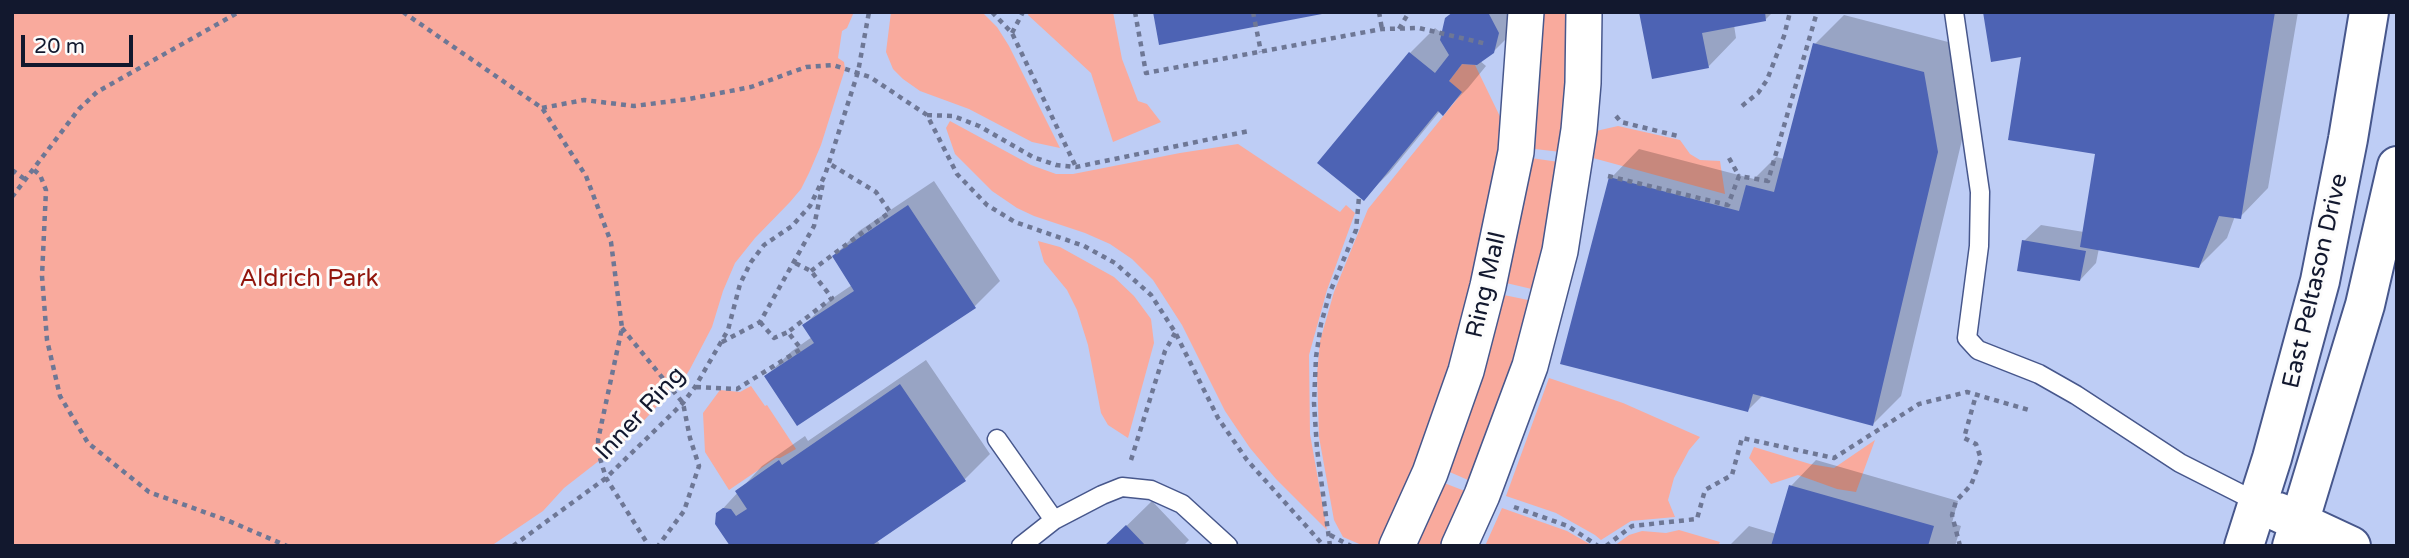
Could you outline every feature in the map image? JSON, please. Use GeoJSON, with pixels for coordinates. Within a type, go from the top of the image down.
{"type":"FeatureCollection","features":[{"type":"Feature","properties":{"kind":"main road","name":"East Peltason Drive"},"geometry":{"type":"LineString","coordinates":[[2244,546],[2272,458],[2320,281],[2369,12]]}},
{"type":"Feature","properties":{"kind":"main road","name":"East Peltason Drive"},"geometry":{"type":"LineString","coordinates":[[2296,534],[2365,305],[2397,166]]}},
{"type":"Feature","properties":{"kind":"main road"},"geometry":{"type":"LineString","coordinates":[[2257,502],[2296,534],[2351,546]]}},
{"type":"Feature","properties":{"kind":"street","name":"Ring Mall"},"geometry":{"type":"LineString","coordinates":[[1397,546],[1430,473],[1462,383],[1488,286],[1516,152],[1526,12]]}},
{"type":"Feature","properties":{"kind":"street"},"geometry":{"type":"LineString","coordinates":[[1459,546],[1482,495],[1530,366],[1560,251],[1583,83],[1584,12]]}},
{"type":"Feature","properties":{"kind":"lane"},"geometry":{"type":"LineString","coordinates":[[1954,12],[1980,192],[1979,246],[1967,338],[1979,350],[2039,374],[2076,395],[2180,464],[2257,502]]}},
{"type":"Feature","properties":{"kind":"lane"},"geometry":{"type":"LineString","coordinates":[[997,439],[1054,520]]}},
{"type":"Feature","properties":{"kind":"lane"},"geometry":{"type":"LineString","coordinates":[[1021,546],[1054,520],[1122,487],[1151,490],[1182,504],[1228,546]]}},
{"type":"Feature","properties":{"kind":"path"},"geometry":{"type":"LineString","coordinates":[[12,197],[79,109],[97,92],[239,12]]}},
{"type":"Feature","properties":{"kind":"path"},"geometry":{"type":"LineString","coordinates":[[403,12],[541,108],[586,176],[611,242],[622,328],[598,440],[599,455],[606,478],[649,546]]}},
{"type":"Feature","properties":{"kind":"path","name":"Inner Ring"},"geometry":{"type":"LineString","coordinates":[[513,546],[606,478],[683,403],[695,387],[728,330],[740,284],[751,262],[764,245],[792,226],[810,206],[825,175],[859,72],[869,12]]}},
{"type":"Feature","properties":{"kind":"path"},"geometry":{"type":"LineString","coordinates":[[992,12],[1012,33],[1076,167]]}},
{"type":"Feature","properties":{"kind":"path"},"geometry":{"type":"LineString","coordinates":[[1012,33],[1023,12]]}},
{"type":"Feature","properties":{"kind":"path"},"geometry":{"type":"LineString","coordinates":[[1135,12],[1146,73],[1382,29],[1419,28],[1462,39]]}},
{"type":"Feature","properties":{"kind":"path"},"geometry":{"type":"LineString","coordinates":[[1253,12],[1261,52]]}},
{"type":"Feature","properties":{"kind":"path"},"geometry":{"type":"LineString","coordinates":[[1379,12],[1382,29]]}},
{"type":"Feature","properties":{"kind":"path"},"geometry":{"type":"LineString","coordinates":[[1399,29],[1409,12]]}},
{"type":"Feature","properties":{"kind":"path"},"geometry":{"type":"LineString","coordinates":[[1742,106],[1758,93],[1767,79],[1784,36],[1790,12]]}},
{"type":"Feature","properties":{"kind":"path"},"geometry":{"type":"LineString","coordinates":[[1739,176],[1768,181],[1817,12]]}},
{"type":"Feature","properties":{"kind":"path"},"geometry":{"type":"LineString","coordinates":[[541,108],[584,100],[635,106],[689,99],[751,87],[806,67],[834,65],[859,72],[900,95],[927,115],[957,174],[987,205],[1015,222],[1084,246],[1115,263],[1151,295],[1175,332],[1218,418],[1247,460],[1324,546]]}},
{"type":"Feature","properties":{"kind":"path"},"geometry":{"type":"LineString","coordinates":[[1583,83],[1621,122],[1678,136]]}},
{"type":"Feature","properties":{"kind":"path"},"geometry":{"type":"LineString","coordinates":[[927,115],[953,116],[979,126],[1033,157],[1056,165],[1076,167],[1249,131]]}},
{"type":"Feature","properties":{"kind":"path"},"geometry":{"type":"LineString","coordinates":[[1573,167],[1728,205],[1739,176],[1729,158]]}},
{"type":"Feature","properties":{"kind":"path"},"geometry":{"type":"LineString","coordinates":[[811,271],[890,212],[876,191],[830,164]]}},
{"type":"Feature","properties":{"kind":"path"},"geometry":{"type":"LineString","coordinates":[[12,170],[26,180]]}},
{"type":"Feature","properties":{"kind":"path"},"geometry":{"type":"LineString","coordinates":[[34,170],[40,175],[46,190],[42,276],[47,340],[60,396],[88,443],[149,492],[229,521],[287,546]]}},
{"type":"Feature","properties":{"kind":"path"},"geometry":{"type":"LineString","coordinates":[[721,343],[760,322],[814,226],[825,175]]}},
{"type":"Feature","properties":{"kind":"path"},"geometry":{"type":"LineString","coordinates":[[1330,546],[1317,449],[1314,403],[1316,357],[1321,324],[1331,292],[1356,230],[1359,197]]}},
{"type":"Feature","properties":{"kind":"path"},"geometry":{"type":"LineString","coordinates":[[760,322],[774,338],[788,331],[832,298],[811,271],[795,263]]}},
{"type":"Feature","properties":{"kind":"path"},"geometry":{"type":"LineString","coordinates":[[622,328],[683,403],[699,466],[684,511],[658,546]]}},
{"type":"Feature","properties":{"kind":"path"},"geometry":{"type":"LineString","coordinates":[[695,387],[737,389],[801,349],[788,331]]}},
{"type":"Feature","properties":{"kind":"path"},"geometry":{"type":"LineString","coordinates":[[1122,487],[1165,351],[1175,332]]}},
{"type":"Feature","properties":{"kind":"path"},"geometry":{"type":"LineString","coordinates":[[1606,546],[1632,526],[1698,519],[1706,490],[1732,475],[1742,438],[1834,458],[1919,404],[1967,392],[2029,410]]}},
{"type":"Feature","properties":{"kind":"path"},"geometry":{"type":"LineString","coordinates":[[1961,546],[1952,515],[1956,501],[1971,485],[1981,459],[1976,444],[1964,438],[1976,395]]}},
{"type":"Feature","properties":{"kind":"path"},"geometry":{"type":"LineString","coordinates":[[1329,534],[1351,546]]}},
{"type":"Feature","properties":{"kind":"shaded area"},"geometry":{"type":"Polygon","coordinates":[[[12,12],[2397,12],[2397,546],[12,546],[12,12]]]}},
{"type":"Feature","properties":{"kind":"green space","name":"Aldrich Park"},"geometry":{"type":"Polygon","coordinates":[[[12,12],[854,12],[847,28],[842,31],[838,58],[844,62],[845,69],[821,145],[809,173],[801,189],[735,263],[712,327],[685,377],[676,380],[660,403],[627,439],[564,488],[543,511],[491,546],[12,546],[12,12]]]}},
{"type":"Feature","properties":{"kind":"green space"},"geometry":{"type":"Polygon","coordinates":[[[891,12],[982,12],[997,27],[1009,46],[1060,148],[1032,142],[969,109],[920,91],[903,79],[893,69],[886,52],[891,12]]]}},
{"type":"Feature","properties":{"kind":"green space"},"geometry":{"type":"Polygon","coordinates":[[[1029,12],[1113,12],[1122,59],[1138,101],[1147,104],[1161,122],[1113,142],[1091,73],[1028,15],[1029,12]]]}},
{"type":"Feature","properties":{"kind":"green space"},"geometry":{"type":"Polygon","coordinates":[[[1535,12],[1571,12],[1561,152],[1526,148],[1535,12]]]}},
{"type":"Feature","properties":{"kind":"green space"},"geometry":{"type":"Polygon","coordinates":[[[1462,64],[1475,65],[1507,131],[1453,365],[1384,546],[1364,546],[1343,537],[1334,520],[1319,437],[1317,374],[1320,341],[1334,292],[1368,209],[1462,93],[1449,81],[1462,64]]]}},
{"type":"Feature","properties":{"kind":"green space"},"geometry":{"type":"Polygon","coordinates":[[[950,121],[1031,165],[1056,174],[1073,174],[1238,144],[1340,212],[1346,205],[1355,213],[1327,290],[1309,355],[1310,434],[1327,530],[1276,479],[1250,448],[1225,411],[1182,325],[1153,280],[1132,259],[1110,244],[1034,216],[992,191],[955,154],[946,128],[950,121]]]}},
{"type":"Feature","properties":{"kind":"green space"},"geometry":{"type":"Polygon","coordinates":[[[1618,126],[1680,140],[1690,154],[1700,160],[1720,161],[1725,194],[1593,158],[1596,131],[1618,126]]]}},
{"type":"Feature","properties":{"kind":"green space"},"geometry":{"type":"Polygon","coordinates":[[[1524,157],[1559,162],[1536,290],[1502,282],[1524,157]]]}},
{"type":"Feature","properties":{"kind":"green space"},"geometry":{"type":"Polygon","coordinates":[[[1038,241],[1060,247],[1114,277],[1134,296],[1151,319],[1154,343],[1128,438],[1108,425],[1101,413],[1088,345],[1077,310],[1067,290],[1044,262],[1038,241]]]}},
{"type":"Feature","properties":{"kind":"green space"},"geometry":{"type":"Polygon","coordinates":[[[1499,294],[1533,301],[1475,483],[1445,470],[1499,294]]]}},
{"type":"Feature","properties":{"kind":"green space"},"geometry":{"type":"Polygon","coordinates":[[[1549,378],[1623,403],[1700,437],[1689,450],[1674,478],[1668,500],[1675,517],[1631,521],[1601,540],[1556,513],[1506,496],[1549,378]]]}},
{"type":"Feature","properties":{"kind":"green space"},"geometry":{"type":"Polygon","coordinates":[[[751,386],[796,449],[776,458],[729,490],[705,452],[703,413],[720,390],[740,392],[751,386]]]}},
{"type":"Feature","properties":{"kind":"green space"},"geometry":{"type":"Polygon","coordinates":[[[1875,440],[1856,492],[1837,489],[1798,475],[1771,484],[1749,458],[1754,447],[1810,464],[1834,468],[1875,440]]]}},
{"type":"Feature","properties":{"kind":"green space"},"geometry":{"type":"Polygon","coordinates":[[[1439,481],[1470,493],[1447,546],[1409,546],[1439,481]]]}},
{"type":"Feature","properties":{"kind":"green space"},"geometry":{"type":"Polygon","coordinates":[[[1502,508],[1567,531],[1593,546],[1485,546],[1502,508]]]}},
{"type":"Feature","properties":{"kind":"green space"},"geometry":{"type":"Polygon","coordinates":[[[1679,530],[1720,542],[1718,546],[1614,546],[1629,535],[1642,531],[1666,533],[1679,530]]]}},
{"type":"Feature","properties":{"kind":"building"},"geometry":{"type":"Polygon","coordinates":[[[1153,12],[1322,12],[1322,14],[1159,45],[1153,12]]]}},
{"type":"Feature","properties":{"kind":"building"},"geometry":{"type":"Polygon","coordinates":[[[1453,12],[1489,14],[1499,33],[1494,53],[1477,65],[1462,64],[1449,81],[1462,92],[1443,116],[1438,111],[1364,201],[1317,163],[1409,52],[1435,73],[1449,55],[1440,40],[1445,18],[1453,12]]]}},
{"type":"Feature","properties":{"kind":"building"},"geometry":{"type":"Polygon","coordinates":[[[1639,12],[1765,12],[1766,21],[1702,33],[1709,68],[1652,79],[1639,12]]]}},
{"type":"Feature","properties":{"kind":"building"},"geometry":{"type":"Polygon","coordinates":[[[1983,12],[2275,12],[2241,219],[2219,216],[2199,268],[2080,247],[2095,154],[2008,140],[2021,57],[1991,62],[1983,12]]]}},
{"type":"Feature","properties":{"kind":"building"},"geometry":{"type":"Polygon","coordinates":[[[1813,43],[1924,72],[1938,152],[1873,426],[1753,394],[1748,412],[1560,364],[1609,177],[1739,211],[1746,185],[1774,192],[1813,43]]]}},
{"type":"Feature","properties":{"kind":"building"},"geometry":{"type":"Polygon","coordinates":[[[908,205],[976,308],[797,426],[764,376],[814,343],[802,325],[854,291],[832,256],[908,205]]]}},
{"type":"Feature","properties":{"kind":"building"},"geometry":{"type":"Polygon","coordinates":[[[2022,240],[2086,251],[2080,281],[2017,271],[2022,240]]]}},
{"type":"Feature","properties":{"kind":"building"},"geometry":{"type":"Polygon","coordinates":[[[900,384],[966,481],[871,546],[730,546],[715,524],[716,513],[723,508],[731,509],[736,516],[747,509],[735,491],[779,460],[782,465],[900,384]]]}},
{"type":"Feature","properties":{"kind":"building"},"geometry":{"type":"Polygon","coordinates":[[[1789,485],[1934,526],[1928,546],[1771,546],[1789,485]]]}},
{"type":"Feature","properties":{"kind":"building"},"geometry":{"type":"Polygon","coordinates":[[[1126,525],[1146,546],[1104,546],[1126,525]]]}}]}
